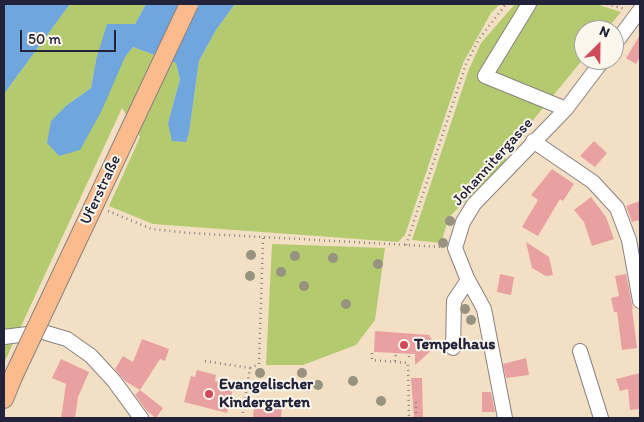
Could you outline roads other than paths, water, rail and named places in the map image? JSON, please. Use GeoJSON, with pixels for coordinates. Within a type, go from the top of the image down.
{"type":"FeatureCollection","features":[{"type":"Feature","properties":{"kind":"main road","name":"Uferstraße"},"geometry":{"type":"LineString","coordinates":[[4,399],[189,4]]}},
{"type":"Feature","properties":{"kind":"street"},"geometry":{"type":"LineString","coordinates":[[529,4],[485,76],[566,109]]}},
{"type":"Feature","properties":{"kind":"street"},"geometry":{"type":"LineString","coordinates":[[624,31],[639,11]]}},
{"type":"Feature","properties":{"kind":"street","name":"Johannitergasse"},"geometry":{"type":"LineString","coordinates":[[468,280],[455,248],[463,222],[474,204],[566,109],[595,70]]}},
{"type":"Feature","properties":{"kind":"street"},"geometry":{"type":"LineString","coordinates":[[534,141],[593,182],[617,208],[629,240],[640,301]]}},
{"type":"Feature","properties":{"kind":"street"},"geometry":{"type":"LineString","coordinates":[[453,348],[454,301],[468,280],[484,309],[505,418]]}},
{"type":"Feature","properties":{"kind":"street"},"geometry":{"type":"LineString","coordinates":[[4,337],[43,332],[67,339],[92,356],[114,381],[141,418]]}},
{"type":"Feature","properties":{"kind":"street"},"geometry":{"type":"LineString","coordinates":[[580,351],[601,418]]}},
{"type":"Feature","properties":{"kind":"water"},"geometry":{"type":"Polygon","coordinates":[[[4,4],[70,4],[4,94],[4,4]]]}},
{"type":"Feature","properties":{"kind":"water"},"geometry":{"type":"Polygon","coordinates":[[[146,4],[235,4],[216,30],[199,61],[189,133],[186,142],[172,141],[168,123],[180,79],[176,63],[133,47],[125,57],[102,110],[80,150],[59,156],[47,143],[51,121],[67,105],[91,88],[96,60],[107,24],[135,24],[146,4]]]}},
{"type":"Feature","properties":{"kind":"place","name":"Tempelhaus"},"geometry":{"type":"Point","coordinates":[404,345]}},
{"type":"Feature","properties":{"kind":"place","name":"Evangelischer Kindergarten"},"geometry":{"type":"Point","coordinates":[209,394]}}]}
